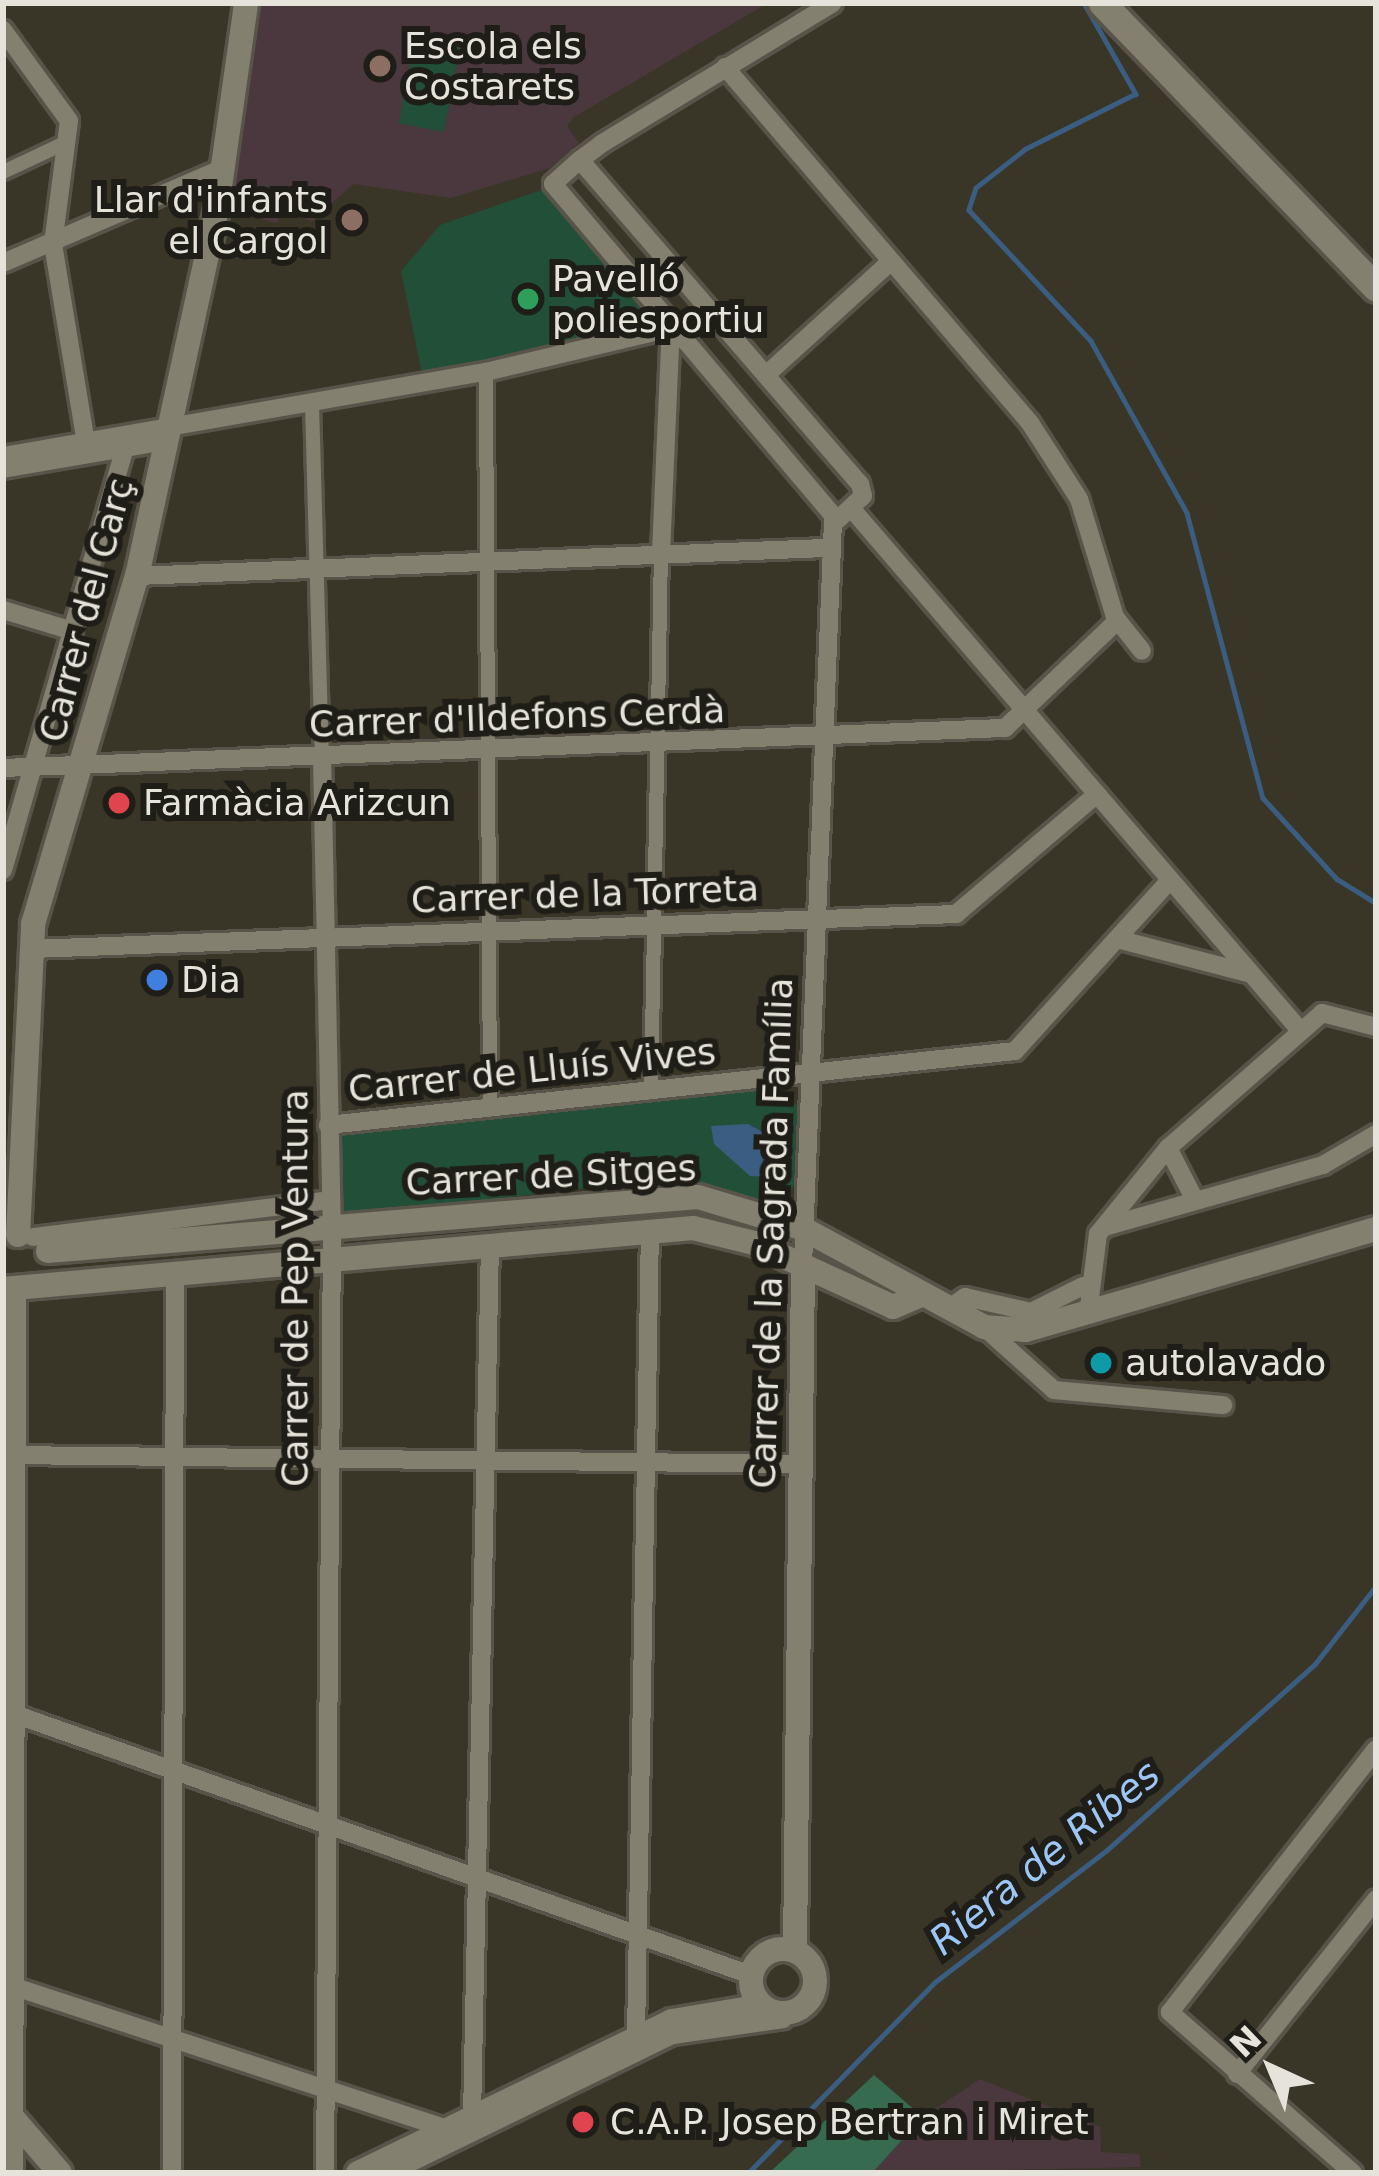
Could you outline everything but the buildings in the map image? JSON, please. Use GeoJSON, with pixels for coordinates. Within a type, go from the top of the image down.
{"type":"FeatureCollection","features":[{"type":"Feature","properties":{"kind":"main road"},"geometry":{"type":"LineString","coordinates":[[1102,3],[1376,288]]}},
{"type":"Feature","properties":{"kind":"street","name":"Carrer del Carç"},"geometry":{"type":"LineString","coordinates":[[44,1284],[25,1241],[32,949],[137,576],[224,168],[247,3]]}},
{"type":"Feature","properties":{"kind":"street"},"geometry":{"type":"LineString","coordinates":[[580,160],[865,492],[833,521],[553,184],[580,160],[833,3]]}},
{"type":"Feature","properties":{"kind":"street"},"geometry":{"type":"LineString","coordinates":[[3,30],[67,117],[53,244],[85,437]]}},
{"type":"Feature","properties":{"kind":"street"},"geometry":{"type":"LineString","coordinates":[[725,67],[1063,470],[1096,535],[1117,621],[1142,651]]}},
{"type":"Feature","properties":{"kind":"street"},"geometry":{"type":"LineString","coordinates":[[3,172],[67,142]]}},
{"type":"Feature","properties":{"kind":"street"},"geometry":{"type":"LineString","coordinates":[[3,263],[224,168]]}},
{"type":"Feature","properties":{"kind":"street"},"geometry":{"type":"LineString","coordinates":[[766,375],[890,262]]}},
{"type":"Feature","properties":{"kind":"street"},"geometry":{"type":"LineString","coordinates":[[3,469],[168,432],[486,372],[671,328]]}},
{"type":"Feature","properties":{"kind":"street"},"geometry":{"type":"LineString","coordinates":[[651,1091],[651,924],[671,328]]}},
{"type":"Feature","properties":{"kind":"street"},"geometry":{"type":"LineString","coordinates":[[486,372],[490,1108]]}},
{"type":"Feature","properties":{"kind":"street","name":"Carrer de Pep Ventura"},"geometry":{"type":"LineString","coordinates":[[312,404],[331,1213],[325,2173]]}},
{"type":"Feature","properties":{"kind":"street"},"geometry":{"type":"LineString","coordinates":[[3,456],[85,437],[168,432]]}},
{"type":"Feature","properties":{"kind":"street"},"geometry":{"type":"LineString","coordinates":[[3,870],[126,444]]}},
{"type":"Feature","properties":{"kind":"street"},"geometry":{"type":"LineString","coordinates":[[851,508],[1298,1028]]}},
{"type":"Feature","properties":{"kind":"street","name":"Carrer de la Sagrada Família"},"geometry":{"type":"LineString","coordinates":[[796,1950],[802,1228],[815,1072],[824,548],[833,521]]}},
{"type":"Feature","properties":{"kind":"street"},"geometry":{"type":"LineString","coordinates":[[137,576],[824,548]]}},
{"type":"Feature","properties":{"kind":"street"},"geometry":{"type":"LineString","coordinates":[[3,610],[73,631]]}},
{"type":"Feature","properties":{"kind":"street","name":"Carrer d'Ildefons Cerdà"},"geometry":{"type":"LineString","coordinates":[[3,768],[81,769],[819,740],[1006,728],[1023,706],[1117,621]]}},
{"type":"Feature","properties":{"kind":"street","name":"Carrer de la Torreta"},"geometry":{"type":"LineString","coordinates":[[32,949],[326,934],[956,914],[1097,794]]}},
{"type":"Feature","properties":{"kind":"street","name":"Carrer de Lluís Vives"},"geometry":{"type":"LineString","coordinates":[[328,1125],[1016,1051],[1121,940],[1169,881]]}},
{"type":"Feature","properties":{"kind":"street"},"geometry":{"type":"LineString","coordinates":[[1121,940],[1248,973]]}},
{"type":"Feature","properties":{"kind":"street"},"geometry":{"type":"LineString","coordinates":[[1088,1315],[1083,1286],[1102,1227],[1168,1148],[1298,1028],[1322,1013],[1376,1027]]}},
{"type":"Feature","properties":{"kind":"street"},"geometry":{"type":"LineString","coordinates":[[1102,1227],[1323,1165],[1376,1134]]}},
{"type":"Feature","properties":{"kind":"street"},"geometry":{"type":"LineString","coordinates":[[1168,1148],[1196,1200]]}},
{"type":"Feature","properties":{"kind":"street","name":"Carrer de Sitges"},"geometry":{"type":"LineString","coordinates":[[25,1241],[331,1213],[698,1197],[802,1228],[984,1328]]}},
{"type":"Feature","properties":{"kind":"street"},"geometry":{"type":"LineString","coordinates":[[984,1328],[1088,1315],[1376,1228]]}},
{"type":"Feature","properties":{"kind":"street"},"geometry":{"type":"LineString","coordinates":[[636,2037],[650,1229]]}},
{"type":"Feature","properties":{"kind":"street"},"geometry":{"type":"LineString","coordinates":[[11,2173],[6,1984],[9,1292],[44,1284],[330,1262],[650,1229],[716,1232],[893,1307],[920,1296]]}},
{"type":"Feature","properties":{"kind":"street"},"geometry":{"type":"LineString","coordinates":[[472,2117],[490,1244]]}},
{"type":"Feature","properties":{"kind":"street"},"geometry":{"type":"LineString","coordinates":[[172,2173],[175,1272]]}},
{"type":"Feature","properties":{"kind":"street"},"geometry":{"type":"LineString","coordinates":[[947,1310],[964,1297],[1031,1312],[1083,1286]]}},
{"type":"Feature","properties":{"kind":"street"},"geometry":{"type":"LineString","coordinates":[[984,1328],[1054,1390],[1223,1406]]}},
{"type":"Feature","properties":{"kind":"street"},"geometry":{"type":"LineString","coordinates":[[7,1455],[799,1464]]}},
{"type":"Feature","properties":{"kind":"street"},"geometry":{"type":"LineString","coordinates":[[6,1720],[175,1770],[751,1975]]}},
{"type":"Feature","properties":{"kind":"street"},"geometry":{"type":"LineString","coordinates":[[1353,2173],[1169,2012],[1376,1749]]}},
{"type":"Feature","properties":{"kind":"street"},"geometry":{"type":"LineString","coordinates":[[1237,2074],[1376,1899]]}},
{"type":"Feature","properties":{"kind":"street"},"geometry":{"type":"LineString","coordinates":[[358,2173],[636,2037],[762,2006],[785,2013],[810,1999],[812,1965],[796,1950],[763,1954],[751,1975],[762,2006]]}},
{"type":"Feature","properties":{"kind":"street"},"geometry":{"type":"LineString","coordinates":[[6,1984],[447,2129]]}},
{"type":"Feature","properties":{"kind":"street"},"geometry":{"type":"LineString","coordinates":[[394,2173],[673,2037],[784,2021]]}},
{"type":"Feature","properties":{"kind":"street"},"geometry":{"type":"LineString","coordinates":[[7,2111],[59,2173]]}},
{"type":"Feature","properties":{"kind":"shaded area","name":"Escola els Costarets"},"geometry":{"type":"Polygon","coordinates":[[[246,3],[768,3],[574,117],[567,126],[579,143],[550,168],[451,198],[353,184],[312,222],[284,208],[277,223],[217,208],[246,3]]]}},
{"type":"Feature","properties":{"kind":"shaded area"},"geometry":{"type":"Polygon","coordinates":[[[980,2079],[1100,2127],[1101,2152],[1139,2154],[1141,2167],[872,2173],[923,2117],[980,2079]]]}},
{"type":"Feature","properties":{"kind":"green space"},"geometry":{"type":"Polygon","coordinates":[[[416,34],[461,43],[444,132],[399,123],[416,34]]]}},
{"type":"Feature","properties":{"kind":"green space","name":"Pavelló poliesportiu"},"geometry":{"type":"Polygon","coordinates":[[[556,185],[671,328],[424,384],[401,271],[440,225],[556,185]]]}},
{"type":"Feature","properties":{"kind":"green space"},"geometry":{"type":"Polygon","coordinates":[[[777,1089],[799,1107],[798,1183],[770,1206],[719,1192],[579,1189],[336,1217],[333,1129],[777,1089]]]}},
{"type":"Feature","properties":{"kind":"green space"},"geometry":{"type":"Polygon","coordinates":[[[874,2075],[923,2117],[872,2173],[769,2173],[874,2075]]]}},
{"type":"Feature","properties":{"kind":"water"},"geometry":{"type":"Polygon","coordinates":[[[748,1124],[770,1136],[770,1177],[750,1176],[714,1144],[711,1126],[748,1124]]]}},
{"type":"Feature","properties":{"kind":"waterway"},"geometry":{"type":"LineString","coordinates":[[1084,3],[1136,94],[1026,149],[976,188],[969,210],[1091,341],[1187,513],[1263,798],[1337,879],[1376,903]]}},
{"type":"Feature","properties":{"kind":"waterway","name":"Riera de Ribes"},"geometry":{"type":"LineString","coordinates":[[748,2173],[935,1982],[1107,1850],[1315,1664],[1376,1586]]}},
{"type":"Feature","properties":{"kind":"place","name":"Escola els Costarets"},"geometry":{"type":"Point","coordinates":[380,66]}},
{"type":"Feature","properties":{"kind":"place","name":"Llar d'infants el Cargol"},"geometry":{"type":"Point","coordinates":[352,220]}},
{"type":"Feature","properties":{"kind":"place","name":"Pavelló poliesportiu"},"geometry":{"type":"Point","coordinates":[528,299]}},
{"type":"Feature","properties":{"kind":"place","name":"Farmàcia Arizcun"},"geometry":{"type":"Point","coordinates":[119,803]}},
{"type":"Feature","properties":{"kind":"place","name":"Dia"},"geometry":{"type":"Point","coordinates":[157,980]}},
{"type":"Feature","properties":{"kind":"place","name":"autolavado"},"geometry":{"type":"Point","coordinates":[1101,1363]}},
{"type":"Feature","properties":{"kind":"place","name":"C.A.P. Josep Bertran i Miret"},"geometry":{"type":"Point","coordinates":[583,2122]}}]}
